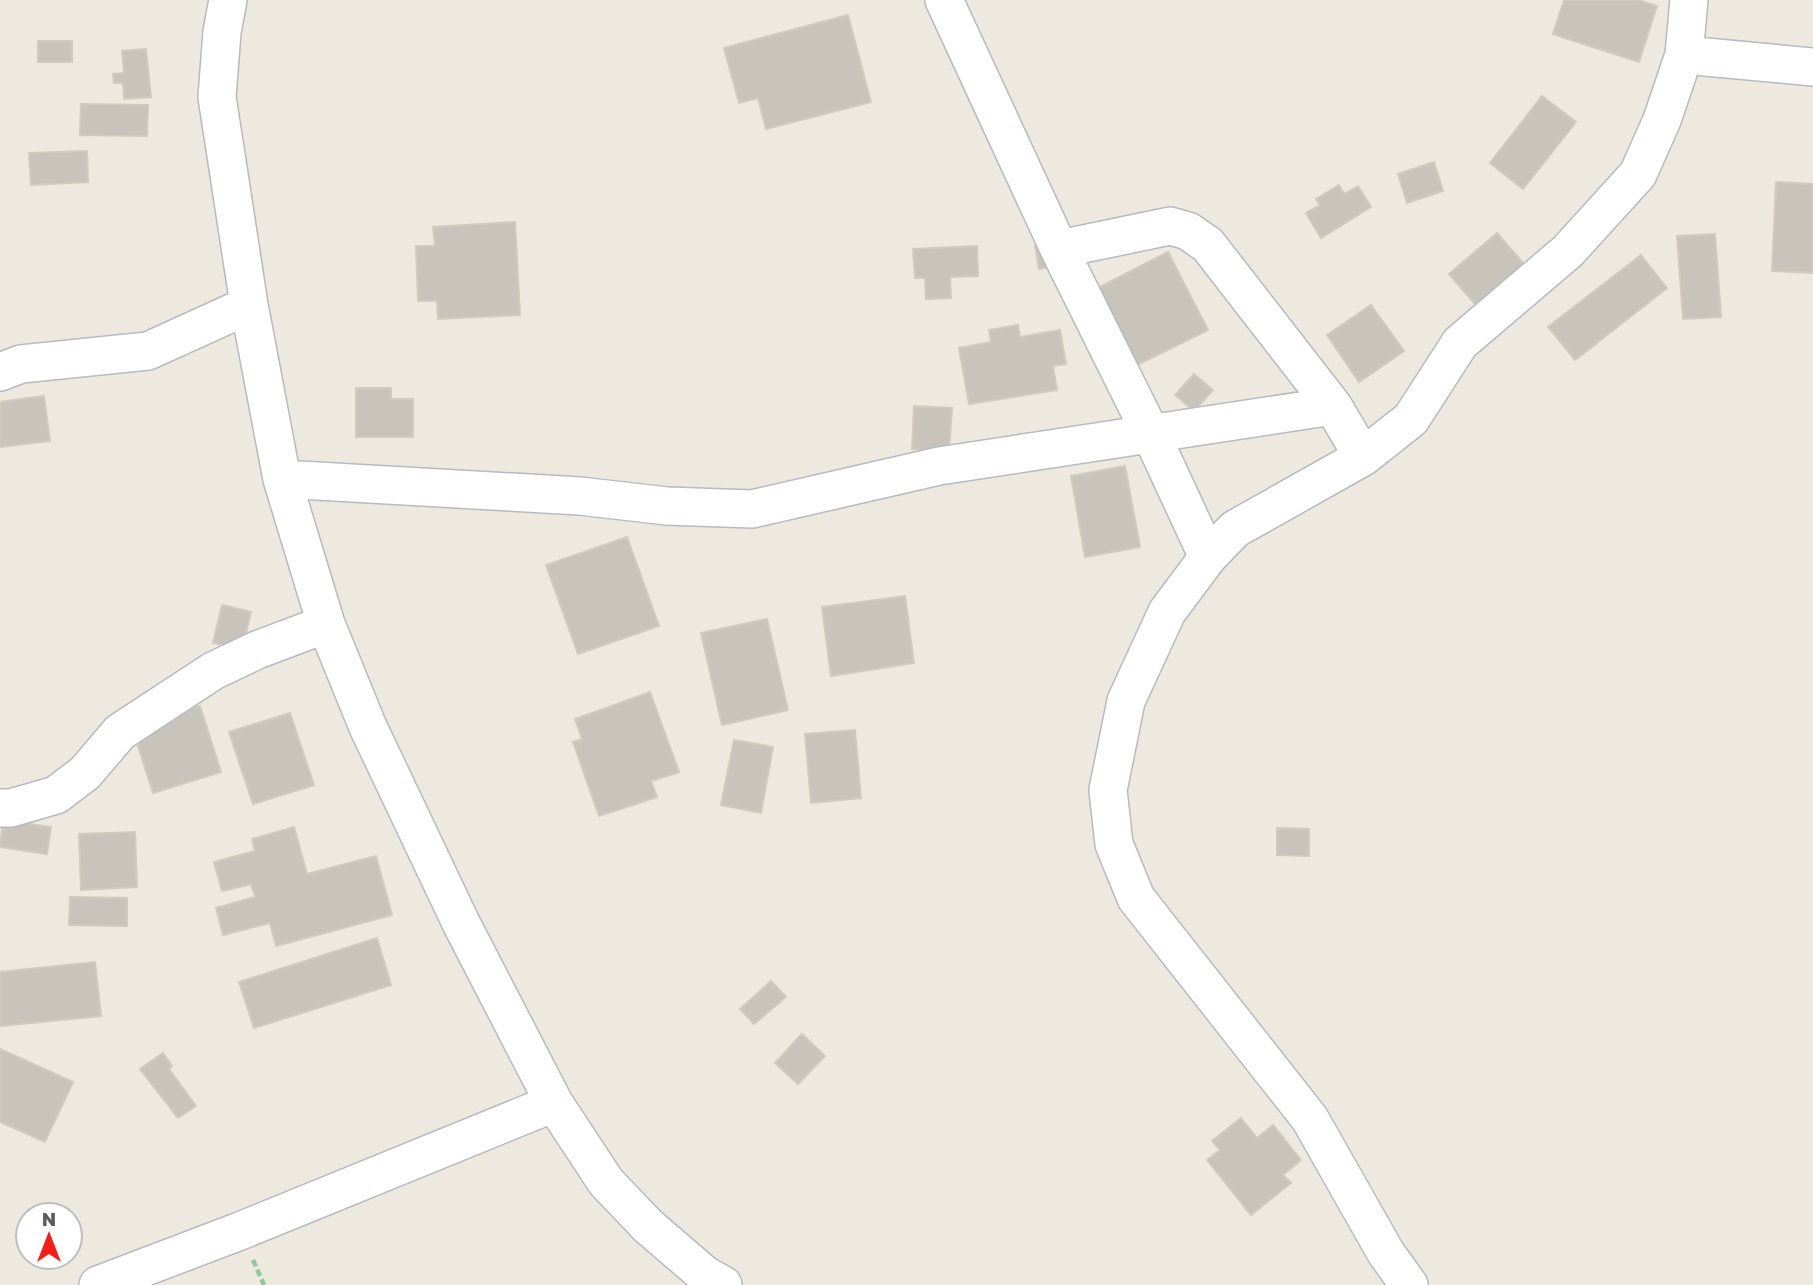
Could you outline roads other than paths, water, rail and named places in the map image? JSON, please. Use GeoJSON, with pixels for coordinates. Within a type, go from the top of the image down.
{"type":"FeatureCollection","features":[{"type":"Feature","properties":{"kind":"street"},"geometry":{"type":"LineString","coordinates":[[228,0],[222,32],[217,97],[249,305],[282,480],[326,624],[368,727],[461,923],[554,1103],[607,1182],[648,1226],[705,1275],[723,1285]]}},
{"type":"Feature","properties":{"kind":"street"},"geometry":{"type":"LineString","coordinates":[[944,0],[1059,249],[1150,432],[1208,557]]}},
{"type":"Feature","properties":{"kind":"street"},"geometry":{"type":"LineString","coordinates":[[1409,1285],[1386,1253],[1310,1119],[1136,898],[1114,844],[1108,790],[1126,701],[1167,612],[1208,557],[1236,529],[1363,457],[1411,419],[1460,344],[1568,251],[1638,174],[1662,120],[1684,55],[1689,0]]}},
{"type":"Feature","properties":{"kind":"street"},"geometry":{"type":"LineString","coordinates":[[1684,55],[1813,67]]}},
{"type":"Feature","properties":{"kind":"street"},"geometry":{"type":"LineString","coordinates":[[1059,249],[1170,226],[1188,231],[1208,245],[1333,406],[1363,457]]}},
{"type":"Feature","properties":{"kind":"street"},"geometry":{"type":"LineString","coordinates":[[0,372],[21,364],[148,351],[249,305]]}},
{"type":"Feature","properties":{"kind":"street"},"geometry":{"type":"LineString","coordinates":[[282,480],[580,496],[667,506],[752,509],[939,466],[1333,406]]}},
{"type":"Feature","properties":{"kind":"street"},"geometry":{"type":"LineString","coordinates":[[0,808],[11,808],[56,795],[85,773],[120,732],[213,671],[257,650],[326,624]]}},
{"type":"Feature","properties":{"kind":"street"},"geometry":{"type":"LineString","coordinates":[[98,1285],[240,1231],[554,1103]]}}]}
